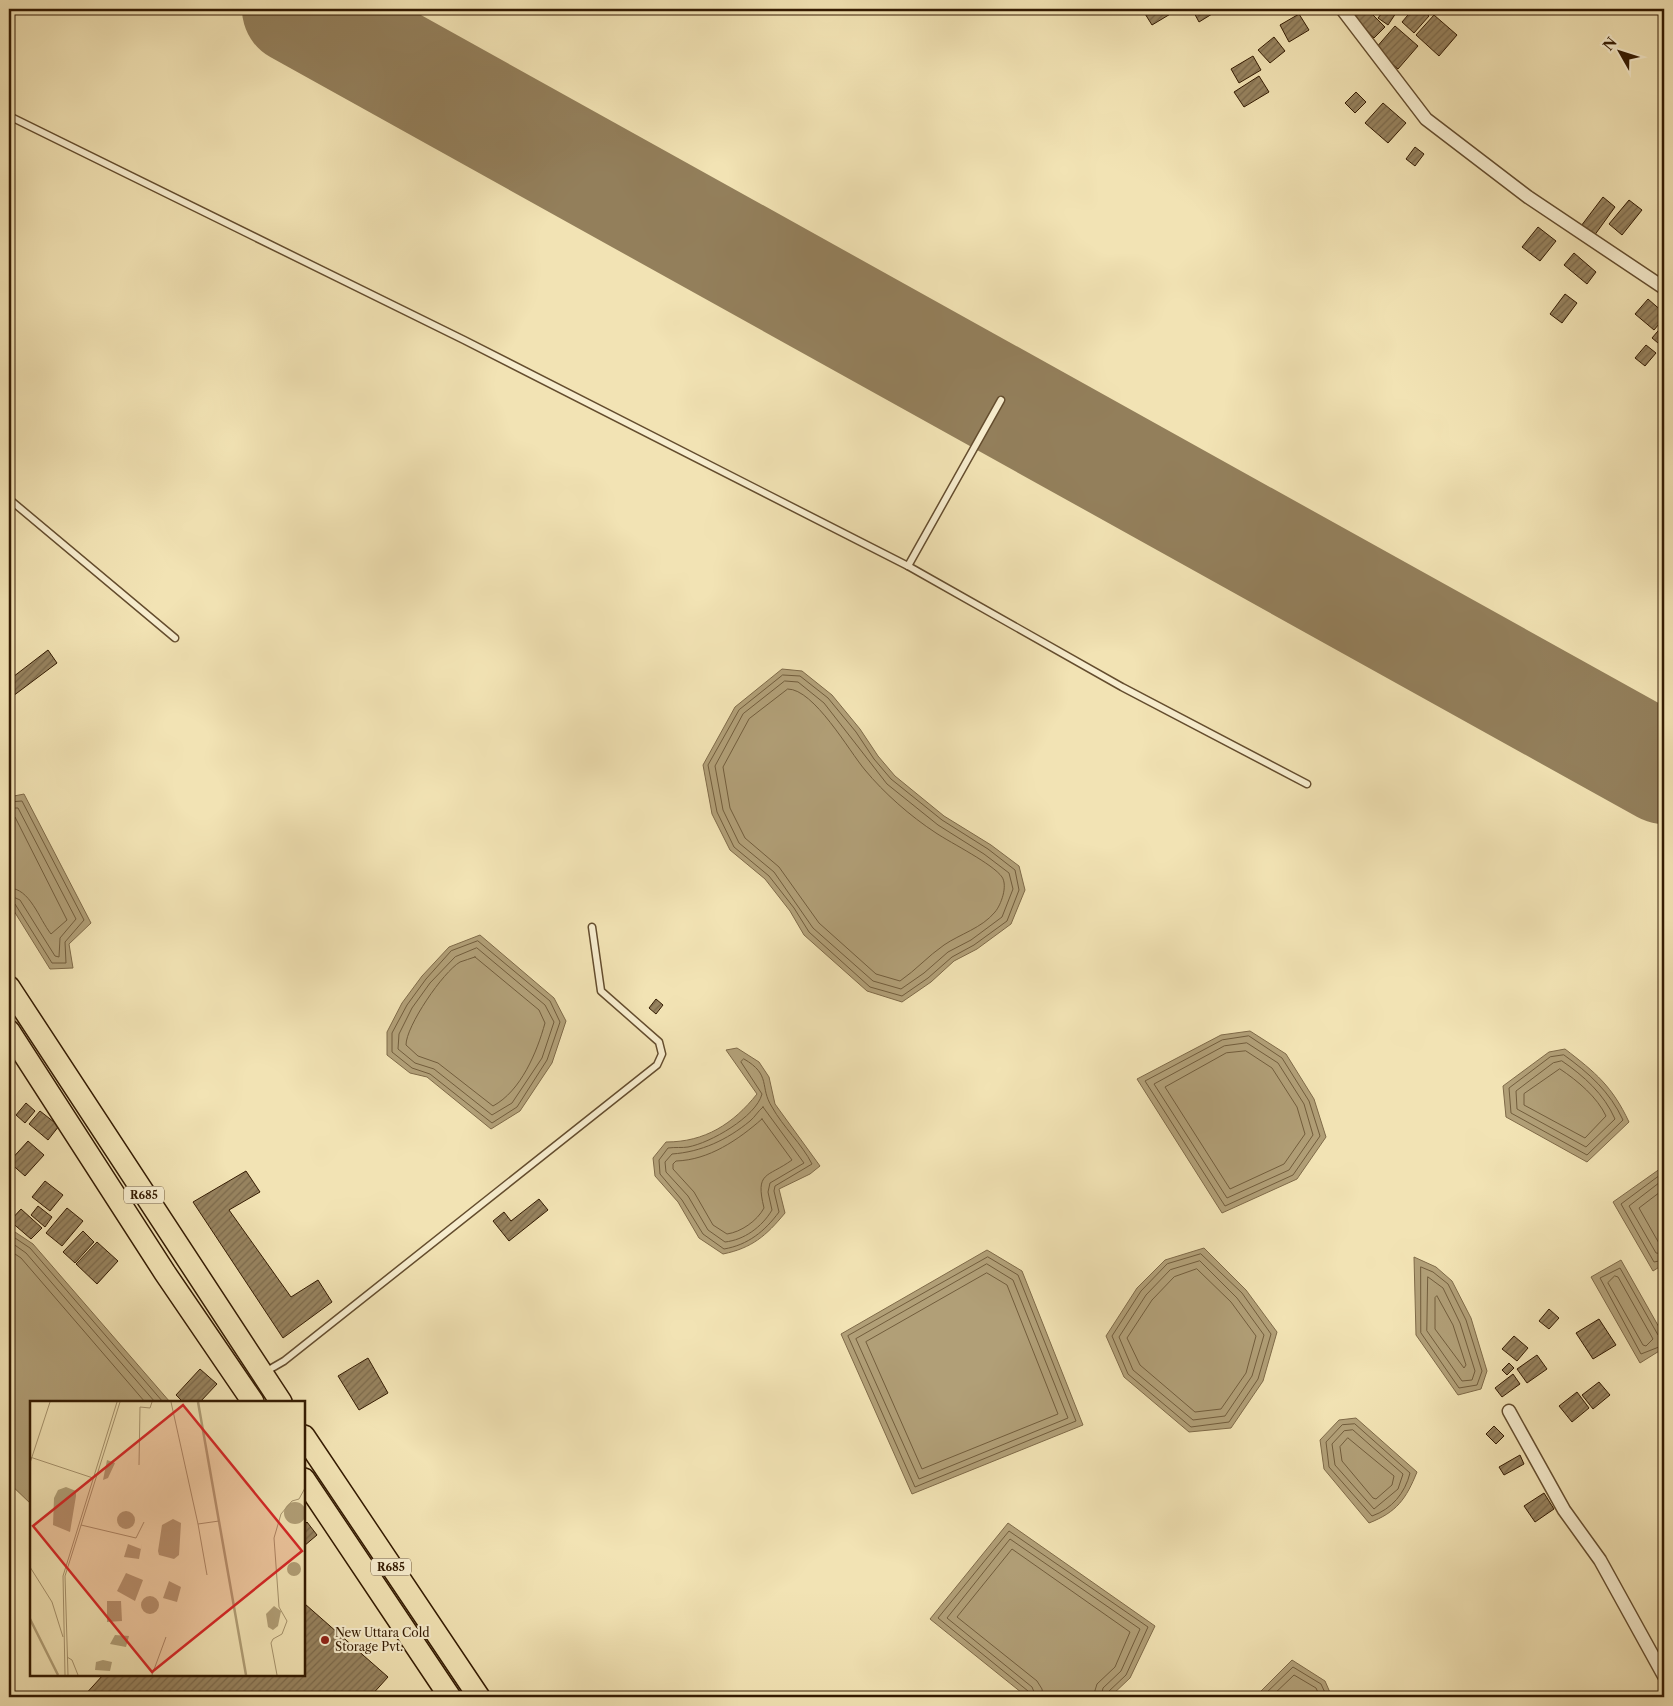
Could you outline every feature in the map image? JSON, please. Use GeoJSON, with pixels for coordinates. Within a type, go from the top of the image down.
{"type":"FeatureCollection","features":[{"type":"Feature","properties":{"kind":"main road","name":"R685"},"geometry":{"type":"LineString","coordinates":[[9,987],[280,1401]]}},
{"type":"Feature","properties":{"kind":"main road","name":"R685"},"geometry":{"type":"LineString","coordinates":[[9,1031],[165,1272],[252,1401]]}},
{"type":"Feature","properties":{"kind":"main road","name":"R685"},"geometry":{"type":"LineString","coordinates":[[305,1437],[479,1697]]}},
{"type":"Feature","properties":{"kind":"main road","name":"R685"},"geometry":{"type":"LineString","coordinates":[[305,1480],[450,1697]]}},
{"type":"Feature","properties":{"kind":"street"},"geometry":{"type":"LineString","coordinates":[[1342,9],[1426,119],[1528,197],[1664,288]]}},
{"type":"Feature","properties":{"kind":"street"},"geometry":{"type":"LineString","coordinates":[[1509,1411],[1564,1510],[1600,1560],[1664,1676]]}},
{"type":"Feature","properties":{"kind":"lane"},"geometry":{"type":"LineString","coordinates":[[9,116],[464,340],[908,566],[1122,687],[1307,784]]}},
{"type":"Feature","properties":{"kind":"lane"},"geometry":{"type":"LineString","coordinates":[[908,566],[1001,400]]}},
{"type":"Feature","properties":{"kind":"lane"},"geometry":{"type":"LineString","coordinates":[[9,499],[175,638]]}},
{"type":"Feature","properties":{"kind":"lane"},"geometry":{"type":"LineString","coordinates":[[262,1374],[284,1361],[657,1064],[662,1054],[659,1042],[602,991],[592,927]]}},
{"type":"Feature","properties":{"kind":"water"},"geometry":{"type":"Polygon","coordinates":[[[782,669],[802,671],[832,695],[895,776],[944,816],[991,845],[1019,866],[1025,890],[1011,924],[977,949],[954,961],[931,982],[902,1002],[867,991],[804,935],[790,911],[765,879],[730,850],[712,814],[703,765],[735,707],[782,669]]]}},
{"type":"Feature","properties":{"kind":"water"},"geometry":{"type":"Polygon","coordinates":[[[24,794],[91,923],[69,944],[73,968],[50,969],[9,903],[9,797],[24,794]]]}},
{"type":"Feature","properties":{"kind":"water"},"geometry":{"type":"Polygon","coordinates":[[[480,935],[554,998],[566,1021],[552,1063],[520,1111],[491,1129],[427,1077],[410,1073],[387,1055],[387,1032],[402,1003],[422,976],[449,947],[480,935]]]}},
{"type":"Feature","properties":{"kind":"water"},"geometry":{"type":"Polygon","coordinates":[[[1250,1031],[1286,1054],[1314,1099],[1326,1137],[1297,1179],[1222,1213],[1137,1079],[1221,1035],[1250,1031]]]}},
{"type":"Feature","properties":{"kind":"water"},"geometry":{"type":"Polygon","coordinates":[[[737,1048],[759,1062],[769,1077],[775,1104],[820,1166],[810,1174],[779,1189],[785,1213],[765,1234],[742,1248],[723,1254],[699,1238],[678,1202],[655,1176],[653,1158],[666,1142],[693,1139],[717,1129],[738,1114],[757,1094],[726,1050],[737,1048]]]}},
{"type":"Feature","properties":{"kind":"water"},"geometry":{"type":"Polygon","coordinates":[[[1565,1049],[1586,1065],[1602,1081],[1616,1099],[1629,1122],[1587,1162],[1506,1117],[1503,1086],[1549,1052],[1565,1049]]]}},
{"type":"Feature","properties":{"kind":"water"},"geometry":{"type":"Polygon","coordinates":[[[1664,1166],[1664,1264],[1653,1271],[1613,1202],[1664,1166]]]}},
{"type":"Feature","properties":{"kind":"water"},"geometry":{"type":"Polygon","coordinates":[[[9,1228],[33,1244],[169,1401],[30,1401],[30,1503],[9,1483],[9,1228]]]}},
{"type":"Feature","properties":{"kind":"water"},"geometry":{"type":"Polygon","coordinates":[[[1204,1248],[1246,1290],[1277,1332],[1263,1381],[1231,1428],[1189,1432],[1124,1377],[1106,1336],[1137,1288],[1165,1260],[1204,1248]]]}},
{"type":"Feature","properties":{"kind":"water"},"geometry":{"type":"Polygon","coordinates":[[[987,1250],[1022,1271],[1083,1425],[912,1494],[841,1334],[987,1250]]]}},
{"type":"Feature","properties":{"kind":"water"},"geometry":{"type":"Polygon","coordinates":[[[1414,1257],[1436,1267],[1452,1281],[1471,1318],[1487,1371],[1481,1389],[1458,1395],[1416,1335],[1414,1257]]]}},
{"type":"Feature","properties":{"kind":"water"},"geometry":{"type":"Polygon","coordinates":[[[1621,1260],[1664,1336],[1664,1348],[1640,1363],[1591,1277],[1621,1260]]]}},
{"type":"Feature","properties":{"kind":"water"},"geometry":{"type":"Polygon","coordinates":[[[1356,1418],[1417,1472],[1409,1490],[1399,1504],[1387,1514],[1369,1523],[1324,1469],[1320,1440],[1339,1420],[1356,1418]]]}},
{"type":"Feature","properties":{"kind":"water"},"geometry":{"type":"Polygon","coordinates":[[[1008,1523],[1155,1626],[1130,1678],[1110,1697],[1027,1697],[930,1619],[1008,1523]]]}},
{"type":"Feature","properties":{"kind":"water"},"geometry":{"type":"Polygon","coordinates":[[[1292,1660],[1325,1681],[1332,1697],[1255,1697],[1292,1660]]]}},
{"type":"Feature","properties":{"kind":"building"},"geometry":{"type":"Polygon","coordinates":[[[1142,9],[1177,9],[1177,10],[1152,25],[1142,9]]]}},
{"type":"Feature","properties":{"kind":"building"},"geometry":{"type":"Polygon","coordinates":[[[1192,9],[1210,9],[1212,14],[1199,22],[1192,9]]]}},
{"type":"Feature","properties":{"kind":"building"},"geometry":{"type":"Polygon","coordinates":[[[1362,9],[1367,9],[1385,27],[1374,38],[1354,17],[1362,9]]]}},
{"type":"Feature","properties":{"kind":"building"},"geometry":{"type":"Polygon","coordinates":[[[1385,9],[1390,9],[1396,13],[1388,25],[1378,18],[1385,9]]]}},
{"type":"Feature","properties":{"kind":"building"},"geometry":{"type":"Polygon","coordinates":[[[1413,9],[1420,9],[1429,16],[1414,33],[1402,22],[1413,9]]]}},
{"type":"Feature","properties":{"kind":"building"},"geometry":{"type":"Polygon","coordinates":[[[1299,14],[1309,30],[1289,42],[1280,25],[1299,14]]]}},
{"type":"Feature","properties":{"kind":"building"},"geometry":{"type":"Polygon","coordinates":[[[1434,15],[1457,35],[1439,56],[1416,35],[1434,15]]]}},
{"type":"Feature","properties":{"kind":"building"},"geometry":{"type":"Polygon","coordinates":[[[1395,26],[1418,46],[1398,69],[1375,49],[1395,26]]]}},
{"type":"Feature","properties":{"kind":"building"},"geometry":{"type":"Polygon","coordinates":[[[1274,37],[1285,51],[1270,63],[1258,50],[1274,37]]]}},
{"type":"Feature","properties":{"kind":"building"},"geometry":{"type":"Polygon","coordinates":[[[1253,56],[1261,70],[1239,83],[1231,69],[1253,56]]]}},
{"type":"Feature","properties":{"kind":"building"},"geometry":{"type":"Polygon","coordinates":[[[1259,76],[1269,92],[1244,107],[1234,92],[1259,76]]]}},
{"type":"Feature","properties":{"kind":"building"},"geometry":{"type":"Polygon","coordinates":[[[1356,92],[1366,102],[1355,113],[1345,103],[1356,92]]]}},
{"type":"Feature","properties":{"kind":"building"},"geometry":{"type":"Polygon","coordinates":[[[1383,103],[1406,123],[1388,143],[1365,123],[1383,103]]]}},
{"type":"Feature","properties":{"kind":"building"},"geometry":{"type":"Polygon","coordinates":[[[1415,147],[1424,154],[1415,166],[1406,159],[1415,147]]]}},
{"type":"Feature","properties":{"kind":"building"},"geometry":{"type":"Polygon","coordinates":[[[1603,197],[1615,207],[1594,236],[1581,226],[1603,197]]]}},
{"type":"Feature","properties":{"kind":"building"},"geometry":{"type":"Polygon","coordinates":[[[1629,200],[1642,210],[1622,235],[1609,224],[1629,200]]]}},
{"type":"Feature","properties":{"kind":"building"},"geometry":{"type":"Polygon","coordinates":[[[1538,227],[1556,241],[1540,261],[1522,247],[1538,227]]]}},
{"type":"Feature","properties":{"kind":"building"},"geometry":{"type":"Polygon","coordinates":[[[1574,253],[1596,272],[1587,284],[1564,265],[1574,253]]]}},
{"type":"Feature","properties":{"kind":"building"},"geometry":{"type":"Polygon","coordinates":[[[1565,294],[1577,303],[1562,323],[1550,314],[1565,294]]]}},
{"type":"Feature","properties":{"kind":"building"},"geometry":{"type":"Polygon","coordinates":[[[1648,299],[1664,313],[1664,318],[1654,330],[1635,314],[1648,299]]]}},
{"type":"Feature","properties":{"kind":"building"},"geometry":{"type":"Polygon","coordinates":[[[1663,325],[1664,327],[1664,348],[1652,338],[1663,325]]]}},
{"type":"Feature","properties":{"kind":"building"},"geometry":{"type":"Polygon","coordinates":[[[1646,345],[1656,353],[1645,366],[1635,358],[1646,345]]]}},
{"type":"Feature","properties":{"kind":"building"},"geometry":{"type":"Polygon","coordinates":[[[48,650],[57,663],[9,699],[9,680],[48,650]]]}},
{"type":"Feature","properties":{"kind":"building"},"geometry":{"type":"Polygon","coordinates":[[[656,999],[663,1005],[656,1014],[649,1008],[656,999]]]}},
{"type":"Feature","properties":{"kind":"building"},"geometry":{"type":"Polygon","coordinates":[[[26,1103],[35,1111],[25,1123],[16,1115],[26,1103]]]}},
{"type":"Feature","properties":{"kind":"building"},"geometry":{"type":"Polygon","coordinates":[[[40,1111],[59,1126],[48,1140],[29,1124],[40,1111]]]}},
{"type":"Feature","properties":{"kind":"building"},"geometry":{"type":"Polygon","coordinates":[[[28,1141],[44,1155],[25,1176],[9,1162],[28,1141]]]}},
{"type":"Feature","properties":{"kind":"building"},"geometry":{"type":"Polygon","coordinates":[[[246,1171],[260,1192],[229,1210],[291,1297],[318,1280],[332,1302],[283,1338],[193,1202],[246,1171]]]}},
{"type":"Feature","properties":{"kind":"building"},"geometry":{"type":"Polygon","coordinates":[[[45,1181],[63,1195],[50,1211],[32,1197],[45,1181]]]}},
{"type":"Feature","properties":{"kind":"building"},"geometry":{"type":"Polygon","coordinates":[[[539,1199],[548,1210],[509,1241],[493,1221],[504,1212],[511,1221],[539,1199]]]}},
{"type":"Feature","properties":{"kind":"building"},"geometry":{"type":"Polygon","coordinates":[[[38,1206],[52,1217],[45,1227],[31,1215],[38,1206]]]}},
{"type":"Feature","properties":{"kind":"building"},"geometry":{"type":"Polygon","coordinates":[[[67,1208],[83,1221],[62,1246],[46,1233],[67,1208]]]}},
{"type":"Feature","properties":{"kind":"building"},"geometry":{"type":"Polygon","coordinates":[[[21,1209],[42,1228],[31,1239],[10,1221],[21,1209]]]}},
{"type":"Feature","properties":{"kind":"building"},"geometry":{"type":"Polygon","coordinates":[[[83,1231],[94,1242],[75,1263],[63,1252],[83,1231]]]}},
{"type":"Feature","properties":{"kind":"building"},"geometry":{"type":"Polygon","coordinates":[[[97,1242],[118,1261],[97,1284],[76,1264],[97,1242]]]}},
{"type":"Feature","properties":{"kind":"building"},"geometry":{"type":"Polygon","coordinates":[[[1549,1309],[1559,1318],[1549,1329],[1539,1321],[1549,1309]]]}},
{"type":"Feature","properties":{"kind":"building"},"geometry":{"type":"Polygon","coordinates":[[[1599,1319],[1616,1345],[1593,1359],[1576,1333],[1599,1319]]]}},
{"type":"Feature","properties":{"kind":"building"},"geometry":{"type":"Polygon","coordinates":[[[1514,1336],[1528,1348],[1517,1361],[1502,1349],[1514,1336]]]}},
{"type":"Feature","properties":{"kind":"building"},"geometry":{"type":"Polygon","coordinates":[[[1537,1355],[1547,1369],[1527,1383],[1517,1369],[1537,1355]]]}},
{"type":"Feature","properties":{"kind":"building"},"geometry":{"type":"Polygon","coordinates":[[[368,1358],[388,1393],[359,1410],[338,1376],[368,1358]]]}},
{"type":"Feature","properties":{"kind":"building"},"geometry":{"type":"Polygon","coordinates":[[[1509,1363],[1514,1368],[1507,1375],[1502,1370],[1509,1363]]]}},
{"type":"Feature","properties":{"kind":"building"},"geometry":{"type":"Polygon","coordinates":[[[200,1369],[217,1384],[201,1401],[182,1401],[176,1395],[200,1369]]]}},
{"type":"Feature","properties":{"kind":"building"},"geometry":{"type":"Polygon","coordinates":[[[1513,1374],[1520,1384],[1502,1397],[1495,1388],[1513,1374]]]}},
{"type":"Feature","properties":{"kind":"building"},"geometry":{"type":"Polygon","coordinates":[[[1599,1382],[1610,1395],[1593,1409],[1582,1395],[1599,1382]]]}},
{"type":"Feature","properties":{"kind":"building"},"geometry":{"type":"Polygon","coordinates":[[[1577,1392],[1589,1408],[1572,1422],[1559,1406],[1577,1392]]]}},
{"type":"Feature","properties":{"kind":"building"},"geometry":{"type":"Polygon","coordinates":[[[1494,1426],[1504,1436],[1496,1444],[1486,1434],[1494,1426]]]}},
{"type":"Feature","properties":{"kind":"building"},"geometry":{"type":"Polygon","coordinates":[[[1520,1455],[1524,1464],[1504,1475],[1499,1467],[1520,1455]]]}},
{"type":"Feature","properties":{"kind":"building"},"geometry":{"type":"Polygon","coordinates":[[[1544,1493],[1554,1509],[1535,1522],[1524,1506],[1544,1493]]]}},
{"type":"Feature","properties":{"kind":"building"},"geometry":{"type":"Polygon","coordinates":[[[307,1522],[317,1535],[305,1545],[305,1524],[307,1522]]]}},
{"type":"Feature","properties":{"kind":"building","name":"New Uttara Cold Storage Pvt."},"geometry":{"type":"Polygon","coordinates":[[[305,1604],[388,1677],[370,1697],[83,1697],[102,1676],[305,1676],[305,1604]]]}},
{"type":"Feature","properties":{"kind":"runway"},"geometry":{"type":"LineString","coordinates":[[297,9],[1664,769]]}},
{"type":"Feature","properties":{"kind":"place","name":"New Uttara Cold Storage Pvt."},"geometry":{"type":"Point","coordinates":[325,1640]}}]}
